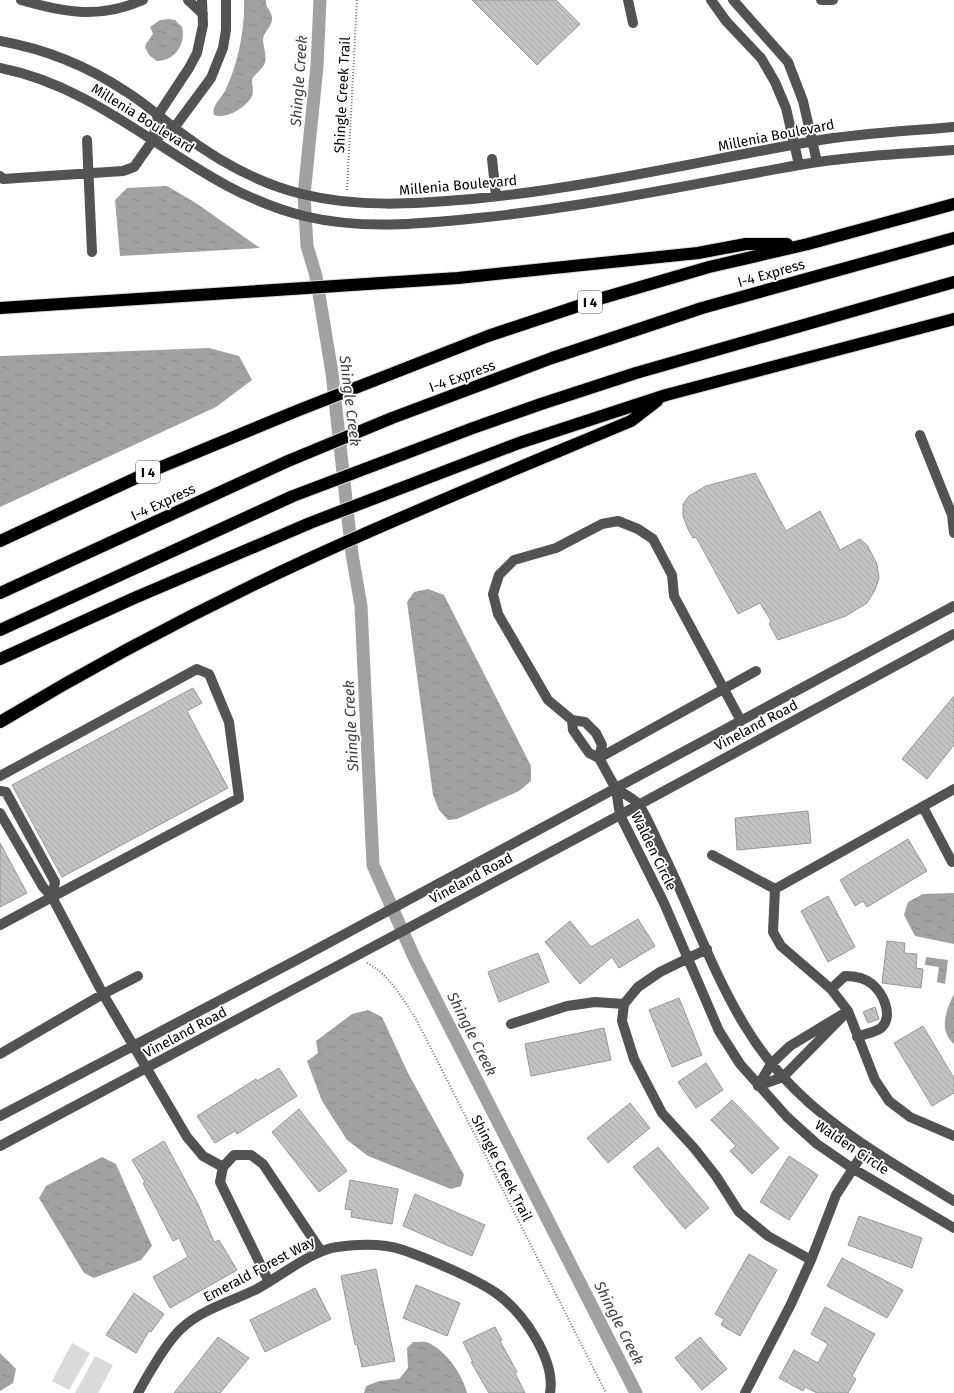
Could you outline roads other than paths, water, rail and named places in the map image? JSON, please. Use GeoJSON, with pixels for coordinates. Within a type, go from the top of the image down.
{"type":"FeatureCollection","features":[{"type":"Feature","properties":{"kind":"highway","name":"I 4"},"geometry":{"type":"LineString","coordinates":[[0,542],[149,472],[299,410],[488,336],[599,299],[709,267],[808,244],[954,204]]}},
{"type":"Feature","properties":{"kind":"highway","name":"I-4 Express"},"geometry":{"type":"LineString","coordinates":[[0,593],[288,461],[392,418],[552,358],[702,308],[954,238]]}},
{"type":"Feature","properties":{"kind":"highway"},"geometry":{"type":"LineString","coordinates":[[0,308],[359,283],[458,278],[698,253],[746,244],[808,244]]}},
{"type":"Feature","properties":{"kind":"highway"},"geometry":{"type":"LineString","coordinates":[[0,630],[293,496],[396,456],[541,404],[636,373],[954,282]]}},
{"type":"Feature","properties":{"kind":"highway"},"geometry":{"type":"LineString","coordinates":[[0,660],[132,599],[310,523],[519,443],[666,395],[954,319]]}},
{"type":"Feature","properties":{"kind":"highway"},"geometry":{"type":"LineString","coordinates":[[0,722],[68,682],[190,616],[303,561],[395,520],[630,421],[666,395]]}},
{"type":"Feature","properties":{"kind":"street"},"geometry":{"type":"LineString","coordinates":[[21,0],[72,12],[90,13],[126,8],[144,0]]}},
{"type":"Feature","properties":{"kind":"street"},"geometry":{"type":"LineString","coordinates":[[188,0],[203,14]]}},
{"type":"Feature","properties":{"kind":"street"},"geometry":{"type":"LineString","coordinates":[[153,140],[158,115],[189,68],[197,53],[201,39],[203,14],[202,0]]}},
{"type":"Feature","properties":{"kind":"street"},"geometry":{"type":"LineString","coordinates":[[1,181],[131,169],[153,140],[174,128],[201,93],[219,61],[226,30],[226,0]]}},
{"type":"Feature","properties":{"kind":"street"},"geometry":{"type":"LineString","coordinates":[[628,0],[633,23]]}},
{"type":"Feature","properties":{"kind":"street"},"geometry":{"type":"LineString","coordinates":[[711,0],[726,20],[761,58],[775,82],[786,108],[799,165]]}},
{"type":"Feature","properties":{"kind":"street"},"geometry":{"type":"LineString","coordinates":[[733,0],[788,62],[803,101],[817,162]]}},
{"type":"Feature","properties":{"kind":"street"},"geometry":{"type":"LineString","coordinates":[[821,0],[833,0]]}},
{"type":"Feature","properties":{"kind":"street","name":"Millenia Boulevard"},"geometry":{"type":"LineString","coordinates":[[0,41],[35,49],[82,67],[126,90],[174,128],[230,166],[283,188],[331,200],[383,205],[496,196],[613,180],[812,141],[847,136],[954,127]]}},
{"type":"Feature","properties":{"kind":"street","name":"Millenia Boulevard"},"geometry":{"type":"LineString","coordinates":[[0,68],[28,74],[73,91],[104,108],[219,182],[252,198],[282,210],[329,221],[381,225],[513,215],[648,194],[817,162],[954,150]]}},
{"type":"Feature","properties":{"kind":"street"},"geometry":{"type":"LineString","coordinates":[[87,140],[92,252]]}},
{"type":"Feature","properties":{"kind":"street"},"geometry":{"type":"LineString","coordinates":[[492,159],[496,196]]}},
{"type":"Feature","properties":{"kind":"street"},"geometry":{"type":"LineString","coordinates":[[920,435],[953,515],[954,533]]}},
{"type":"Feature","properties":{"kind":"street"},"geometry":{"type":"LineString","coordinates":[[599,758],[602,745],[596,733],[585,722],[572,720],[548,700],[498,614],[493,594],[499,575],[514,560],[556,548],[602,524],[618,521],[638,529],[653,539],[672,575],[674,596],[741,721]]}},
{"type":"Feature","properties":{"kind":"street","name":"Vineland Road"},"geometry":{"type":"LineString","coordinates":[[0,1116],[134,1047],[954,606]]}},
{"type":"Feature","properties":{"kind":"street","name":"Vineland Road"},"geometry":{"type":"LineString","coordinates":[[0,1146],[620,815],[954,634]]}},
{"type":"Feature","properties":{"kind":"street"},"geometry":{"type":"LineString","coordinates":[[0,776],[197,669],[209,674],[229,722],[239,798],[0,925]]}},
{"type":"Feature","properties":{"kind":"street"},"geometry":{"type":"LineString","coordinates":[[599,758],[756,671]]}},
{"type":"Feature","properties":{"kind":"street"},"geometry":{"type":"LineString","coordinates":[[572,720],[573,730],[589,753],[599,758],[616,789]]}},
{"type":"Feature","properties":{"kind":"street","name":"Walden Circle"},"geometry":{"type":"LineString","coordinates":[[616,789],[638,804],[683,893],[707,949],[745,1026],[783,1078],[801,1097],[832,1123],[867,1147],[954,1201]]}},
{"type":"Feature","properties":{"kind":"street","name":"Walden Circle"},"geometry":{"type":"LineString","coordinates":[[616,789],[620,815],[664,903],[719,1031],[740,1064],[758,1086],[817,1144],[852,1168],[954,1228]]}},
{"type":"Feature","properties":{"kind":"street"},"geometry":{"type":"LineString","coordinates":[[775,889],[954,790]]}},
{"type":"Feature","properties":{"kind":"street"},"geometry":{"type":"LineString","coordinates":[[0,791],[6,792],[55,882],[52,897]]}},
{"type":"Feature","properties":{"kind":"street"},"geometry":{"type":"LineString","coordinates":[[923,807],[952,862]]}},
{"type":"Feature","properties":{"kind":"street"},"geometry":{"type":"LineString","coordinates":[[0,813],[43,887],[52,897],[103,994],[187,1137],[203,1156],[223,1167]]}},
{"type":"Feature","properties":{"kind":"street"},"geometry":{"type":"LineString","coordinates":[[12,835],[25,827]]}},
{"type":"Feature","properties":{"kind":"street"},"geometry":{"type":"LineString","coordinates":[[712,855],[775,889]]}},
{"type":"Feature","properties":{"kind":"street"},"geometry":{"type":"LineString","coordinates":[[775,889],[773,932],[781,946],[832,989],[848,1011],[875,1080],[889,1101],[910,1117],[954,1136]]}},
{"type":"Feature","properties":{"kind":"street"},"geometry":{"type":"LineString","coordinates":[[707,949],[660,972],[638,987],[624,1004],[622,1021],[634,1059],[662,1113],[694,1148],[716,1176],[739,1212],[768,1236],[811,1260]]}},
{"type":"Feature","properties":{"kind":"street"},"geometry":{"type":"LineString","coordinates":[[0,1054],[103,994],[138,976]]}},
{"type":"Feature","properties":{"kind":"street"},"geometry":{"type":"LineString","coordinates":[[832,989],[845,976],[857,977],[872,983],[886,1004],[887,1018],[880,1029],[857,1036]]}},
{"type":"Feature","properties":{"kind":"street"},"geometry":{"type":"LineString","coordinates":[[511,1024],[567,1006],[595,1002],[624,1004]]}},
{"type":"Feature","properties":{"kind":"street"},"geometry":{"type":"LineString","coordinates":[[758,1086],[772,1064],[790,1046],[848,1011]]}},
{"type":"Feature","properties":{"kind":"street"},"geometry":{"type":"LineString","coordinates":[[758,1086],[783,1078],[848,1011]]}},
{"type":"Feature","properties":{"kind":"street"},"geometry":{"type":"LineString","coordinates":[[745,1393],[791,1304],[811,1260],[836,1195],[852,1168],[867,1147]]}},
{"type":"Feature","properties":{"kind":"street"},"geometry":{"type":"LineString","coordinates":[[268,1282],[220,1182],[223,1167],[234,1155],[251,1155],[263,1164],[321,1251]]}},
{"type":"Feature","properties":{"kind":"street","name":"Emerald Forest Way"},"geometry":{"type":"LineString","coordinates":[[138,1393],[148,1375],[181,1328],[200,1316],[268,1282],[321,1251],[335,1247],[373,1245],[402,1250],[462,1275],[497,1294],[515,1312],[537,1340],[546,1358],[551,1387],[550,1393]]}},
{"type":"Feature","properties":{"kind":"water"},"geometry":{"type":"Polygon","coordinates":[[[244,0],[266,0],[266,5],[272,17],[271,24],[263,37],[265,62],[263,67],[252,79],[253,94],[246,104],[236,112],[224,116],[214,115],[213,112],[215,106],[230,81],[240,47],[244,0]]]}},
{"type":"Feature","properties":{"kind":"water"},"geometry":{"type":"Polygon","coordinates":[[[160,20],[175,20],[182,27],[183,33],[181,45],[169,58],[157,61],[150,56],[145,48],[153,34],[150,27],[160,20]]]}},
{"type":"Feature","properties":{"kind":"water"},"geometry":{"type":"Polygon","coordinates":[[[167,186],[196,203],[260,248],[120,256],[115,200],[127,188],[167,186]]]}},
{"type":"Feature","properties":{"kind":"water"},"geometry":{"type":"Polygon","coordinates":[[[209,348],[239,356],[252,380],[216,407],[0,507],[0,356],[209,348]]]}},
{"type":"Feature","properties":{"kind":"water"},"geometry":{"type":"Polygon","coordinates":[[[428,589],[444,595],[531,766],[531,781],[519,791],[457,819],[448,820],[439,810],[433,795],[407,602],[414,592],[428,589]]]}},
{"type":"Feature","properties":{"kind":"water"},"geometry":{"type":"Polygon","coordinates":[[[954,893],[954,944],[915,936],[904,915],[908,902],[923,894],[954,893]]]}},
{"type":"Feature","properties":{"kind":"water"},"geometry":{"type":"Polygon","coordinates":[[[926,957],[948,960],[945,984],[937,982],[939,967],[925,965],[926,957]]]}},
{"type":"Feature","properties":{"kind":"water"},"geometry":{"type":"Polygon","coordinates":[[[954,994],[954,1044],[946,1033],[945,1020],[948,1007],[954,994]]]}},
{"type":"Feature","properties":{"kind":"water"},"geometry":{"type":"Polygon","coordinates":[[[368,1010],[382,1017],[408,1073],[464,1175],[461,1186],[451,1189],[368,1156],[347,1140],[322,1101],[307,1061],[318,1053],[316,1041],[352,1014],[368,1010]]]}},
{"type":"Feature","properties":{"kind":"water"},"geometry":{"type":"Polygon","coordinates":[[[102,1157],[116,1164],[152,1246],[141,1260],[94,1278],[84,1273],[39,1198],[46,1186],[102,1157]]]}},
{"type":"Feature","properties":{"kind":"water"},"geometry":{"type":"Polygon","coordinates":[[[413,1342],[427,1342],[442,1352],[458,1371],[467,1393],[364,1393],[366,1386],[379,1381],[399,1379],[408,1368],[407,1348],[413,1342]]]}},
{"type":"Feature","properties":{"kind":"water"},"geometry":{"type":"Polygon","coordinates":[[[0,1353],[16,1369],[13,1383],[0,1391],[0,1353]]]}},
{"type":"Feature","properties":{"kind":"waterway","name":"Shingle Creek"},"geometry":{"type":"LineString","coordinates":[[320,0],[317,66],[304,195],[307,246],[316,276],[332,373],[352,554],[361,606],[373,865],[414,957],[636,1393]]}}]}
